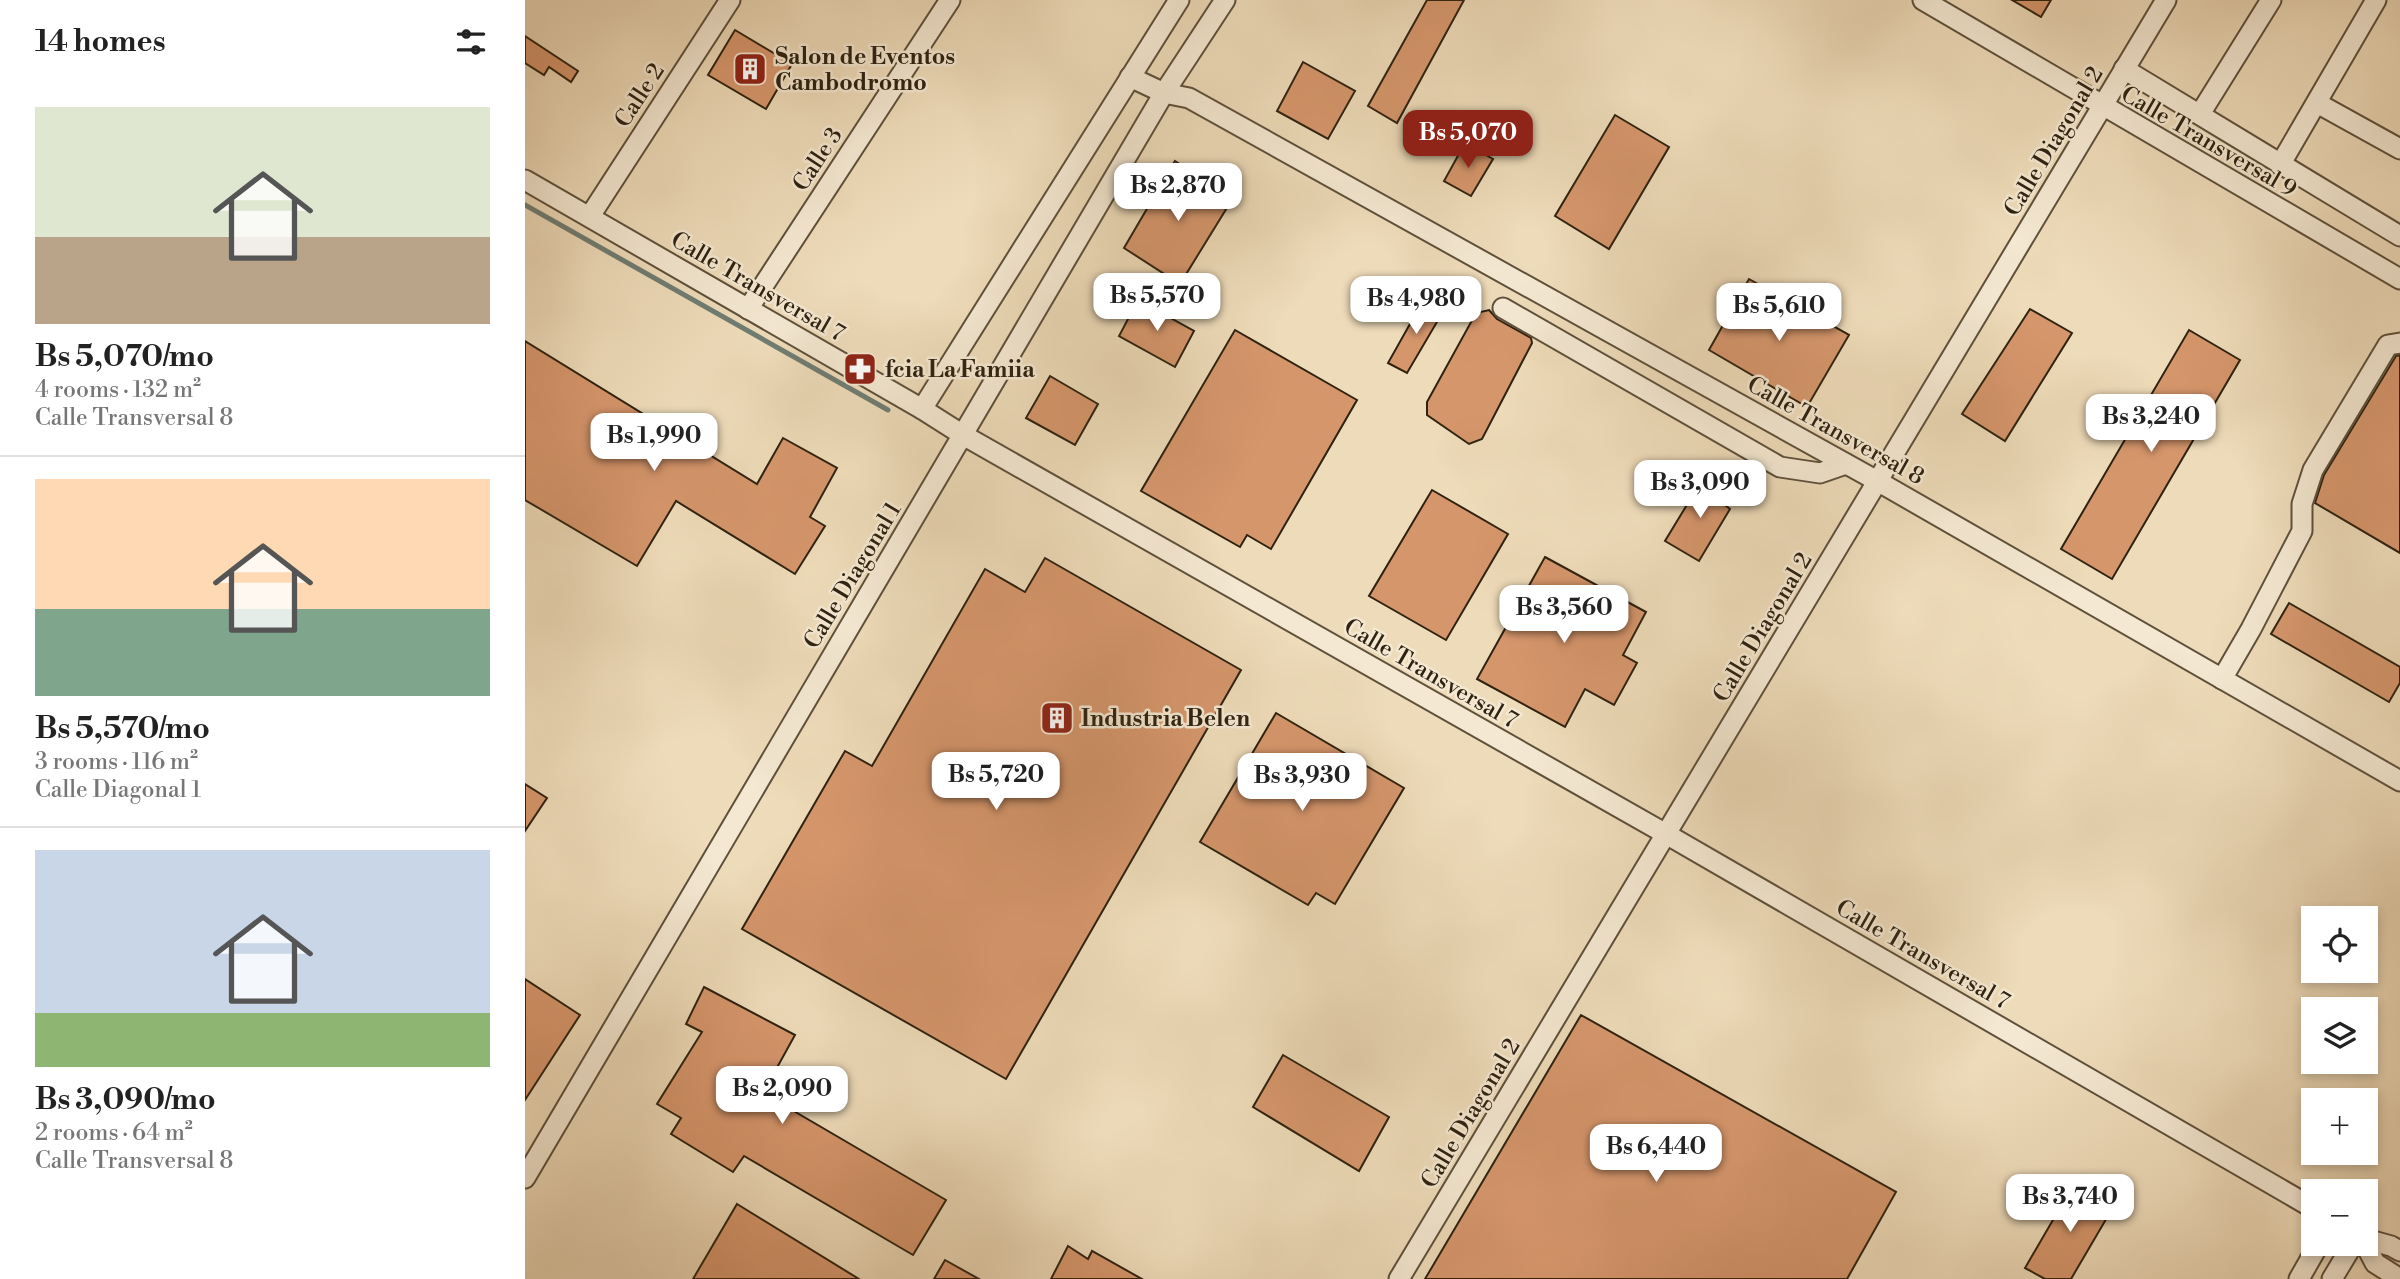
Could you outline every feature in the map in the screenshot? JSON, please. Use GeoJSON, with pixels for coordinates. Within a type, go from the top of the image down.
{"type":"FeatureCollection","features":[{"type":"Feature","properties":{"kind":"street","name":"Calle 2"},"geometry":{"type":"LineString","coordinates":[[590,216],[730,0]]}},
{"type":"Feature","properties":{"kind":"street","name":"Calle 3"},"geometry":{"type":"LineString","coordinates":[[748,309],[950,0]]}},
{"type":"Feature","properties":{"kind":"street"},"geometry":{"type":"LineString","coordinates":[[922,409],[1178,0]]}},
{"type":"Feature","properties":{"kind":"street","name":"Calle Diagonal 1"},"geometry":{"type":"LineString","coordinates":[[525,1178],[1164,93],[1225,0]]}},
{"type":"Feature","properties":{"kind":"street","name":"Calle Transversal 9"},"geometry":{"type":"LineString","coordinates":[[1923,0],[2400,279]]}},
{"type":"Feature","properties":{"kind":"street","name":"Calle Diagonal 2"},"geometry":{"type":"LineString","coordinates":[[1399,1279],[2166,0]]}},
{"type":"Feature","properties":{"kind":"street"},"geometry":{"type":"LineString","coordinates":[[2200,114],[2271,0]]}},
{"type":"Feature","properties":{"kind":"street"},"geometry":{"type":"LineString","coordinates":[[2280,165],[2376,0]]}},
{"type":"Feature","properties":{"kind":"street"},"geometry":{"type":"LineString","coordinates":[[2124,69],[2400,236]]}},
{"type":"Feature","properties":{"kind":"street","name":"Calle Transversal 8"},"geometry":{"type":"LineString","coordinates":[[1130,77],[1164,93],[1189,98],[1879,482],[2400,781]]}},
{"type":"Feature","properties":{"kind":"street"},"geometry":{"type":"LineString","coordinates":[[2317,103],[2400,149]]}},
{"type":"Feature","properties":{"kind":"street","name":"Calle Transversal 7"},"geometry":{"type":"LineString","coordinates":[[525,180],[963,435],[1666,834],[2301,1201]]}},
{"type":"Feature","properties":{"kind":"street"},"geometry":{"type":"LineString","coordinates":[[1503,308],[1780,467],[1820,473],[1846,464]]}},
{"type":"Feature","properties":{"kind":"street"},"geometry":{"type":"LineString","coordinates":[[2222,679],[2302,531],[2302,504],[2313,470],[2388,345],[2400,343]]}},
{"type":"Feature","properties":{"kind":"street"},"geometry":{"type":"LineString","coordinates":[[2378,1244],[2400,1251]]}},
{"type":"Feature","properties":{"kind":"street"},"geometry":{"type":"LineString","coordinates":[[2299,1279],[2312,1256]]}},
{"type":"Feature","properties":{"kind":"street"},"geometry":{"type":"LineString","coordinates":[[2332,1279],[2346,1256]]}},
{"type":"Feature","properties":{"kind":"street"},"geometry":{"type":"LineString","coordinates":[[2372,1256],[2375,1263],[2400,1279]]}},
{"type":"Feature","properties":{"kind":"building"},"geometry":{"type":"Polygon","coordinates":[[[1427,0],[1464,0],[1397,123],[1368,106],[1427,0]]]}},
{"type":"Feature","properties":{"kind":"building"},"geometry":{"type":"Polygon","coordinates":[[[2012,0],[2051,0],[2041,17],[2012,0]]]}},
{"type":"Feature","properties":{"kind":"building","name":"Salon de Eventos Cambodromo"},"geometry":{"type":"Polygon","coordinates":[[[735,30],[792,64],[766,109],[708,75],[735,30]]]}},
{"type":"Feature","properties":{"kind":"building"},"geometry":{"type":"Polygon","coordinates":[[[525,36],[578,71],[571,82],[549,67],[544,75],[525,63],[525,36]]]}},
{"type":"Feature","properties":{"kind":"building"},"geometry":{"type":"Polygon","coordinates":[[[1303,62],[1355,91],[1328,139],[1277,111],[1303,62]]]}},
{"type":"Feature","properties":{"kind":"building"},"geometry":{"type":"Polygon","coordinates":[[[1615,115],[1669,147],[1609,249],[1555,216],[1615,115]]]}},
{"type":"Feature","properties":{"kind":"building"},"geometry":{"type":"Polygon","coordinates":[[[1465,143],[1493,159],[1471,196],[1444,181],[1465,143]]]}},
{"type":"Feature","properties":{"kind":"building"},"geometry":{"type":"Polygon","coordinates":[[[1175,161],[1233,198],[1180,284],[1124,248],[1175,161]]]}},
{"type":"Feature","properties":{"kind":"building"},"geometry":{"type":"Polygon","coordinates":[[[1749,279],[1849,335],[1807,407],[1709,350],[1749,279]]]}},
{"type":"Feature","properties":{"kind":"building"},"geometry":{"type":"Polygon","coordinates":[[[1424,299],[1444,310],[1407,373],[1388,363],[1424,299]]]}},
{"type":"Feature","properties":{"kind":"building"},"geometry":{"type":"Polygon","coordinates":[[[1138,300],[1194,331],[1175,367],[1119,336],[1138,300]]]}},
{"type":"Feature","properties":{"kind":"building"},"geometry":{"type":"Polygon","coordinates":[[[2030,309],[2072,333],[2005,441],[1962,414],[2030,309]]]}},
{"type":"Feature","properties":{"kind":"building"},"geometry":{"type":"Polygon","coordinates":[[[1489,310],[1497,319],[1531,338],[1532,343],[1482,439],[1469,444],[1427,415],[1427,402],[1476,313],[1489,310]]]}},
{"type":"Feature","properties":{"kind":"building"},"geometry":{"type":"Polygon","coordinates":[[[1235,330],[1357,400],[1271,549],[1247,535],[1240,547],[1141,491],[1235,330]]]}},
{"type":"Feature","properties":{"kind":"building"},"geometry":{"type":"Polygon","coordinates":[[[2189,330],[2240,360],[2112,579],[2061,549],[2189,330]]]}},
{"type":"Feature","properties":{"kind":"building"},"geometry":{"type":"Polygon","coordinates":[[[525,341],[757,484],[783,438],[837,468],[810,517],[825,526],[795,574],[676,501],[637,566],[525,500],[525,341]]]}},
{"type":"Feature","properties":{"kind":"building"},"geometry":{"type":"Polygon","coordinates":[[[2400,355],[2400,553],[2315,503],[2324,475],[2396,356],[2400,355]]]}},
{"type":"Feature","properties":{"kind":"building"},"geometry":{"type":"Polygon","coordinates":[[[1050,376],[1098,404],[1075,445],[1026,418],[1050,376]]]}},
{"type":"Feature","properties":{"kind":"building"},"geometry":{"type":"Polygon","coordinates":[[[1705,475],[1729,496],[1725,505],[1730,509],[1699,561],[1665,541],[1705,475]]]}},
{"type":"Feature","properties":{"kind":"building"},"geometry":{"type":"Polygon","coordinates":[[[1432,490],[1508,534],[1446,640],[1369,596],[1432,490]]]}},
{"type":"Feature","properties":{"kind":"building"},"geometry":{"type":"Polygon","coordinates":[[[1545,557],[1646,612],[1623,655],[1637,663],[1614,705],[1585,689],[1565,727],[1477,679],[1545,557]]]}},
{"type":"Feature","properties":{"kind":"building"},"geometry":{"type":"Polygon","coordinates":[[[1045,558],[1241,670],[1006,1079],[742,929],[845,751],[872,766],[985,569],[1025,592],[1045,558]]]}},
{"type":"Feature","properties":{"kind":"building"},"geometry":{"type":"Polygon","coordinates":[[[2289,603],[2400,667],[2400,683],[2389,702],[2271,634],[2289,603]]]}},
{"type":"Feature","properties":{"kind":"building"},"geometry":{"type":"Polygon","coordinates":[[[1276,713],[1404,788],[1335,904],[1316,893],[1308,905],[1200,842],[1276,713]]]}},
{"type":"Feature","properties":{"kind":"building"},"geometry":{"type":"Polygon","coordinates":[[[525,784],[547,798],[525,831],[525,784]]]}},
{"type":"Feature","properties":{"kind":"building"},"geometry":{"type":"Polygon","coordinates":[[[525,979],[580,1015],[525,1100],[525,979]]]}},
{"type":"Feature","properties":{"kind":"building"},"geometry":{"type":"Polygon","coordinates":[[[704,987],[795,1035],[763,1093],[946,1200],[913,1255],[744,1156],[733,1172],[671,1134],[681,1118],[657,1104],[702,1032],[686,1024],[704,987]]]}},
{"type":"Feature","properties":{"kind":"building"},"geometry":{"type":"Polygon","coordinates":[[[1581,1015],[1896,1192],[1847,1279],[1425,1279],[1581,1015]]]}},
{"type":"Feature","properties":{"kind":"building"},"geometry":{"type":"Polygon","coordinates":[[[1283,1055],[1389,1117],[1359,1171],[1253,1107],[1283,1055]]]}},
{"type":"Feature","properties":{"kind":"building"},"geometry":{"type":"Polygon","coordinates":[[[2075,1182],[2115,1204],[2071,1279],[2045,1279],[2025,1268],[2075,1182]]]}},
{"type":"Feature","properties":{"kind":"building"},"geometry":{"type":"Polygon","coordinates":[[[737,1204],[859,1279],[693,1279],[737,1204]]]}},
{"type":"Feature","properties":{"kind":"building"},"geometry":{"type":"Polygon","coordinates":[[[1068,1246],[1088,1259],[1092,1251],[1142,1279],[1051,1279],[1068,1246]]]}},
{"type":"Feature","properties":{"kind":"building"},"geometry":{"type":"Polygon","coordinates":[[[945,1260],[979,1279],[934,1279],[945,1260]]]}},
{"type":"Feature","properties":{"kind":"waterway"},"geometry":{"type":"LineString","coordinates":[[525,205],[888,410]]}},
{"type":"Feature","properties":{"kind":"place","name":"Salon de Eventos Cambodromo"},"geometry":{"type":"Point","coordinates":[750,69]}},
{"type":"Feature","properties":{"kind":"place","name":"fcia La Famiia"},"geometry":{"type":"Point","coordinates":[860,369]}},
{"type":"Feature","properties":{"kind":"place","name":"Industria Belen"},"geometry":{"type":"Point","coordinates":[1057,718]}}]}
